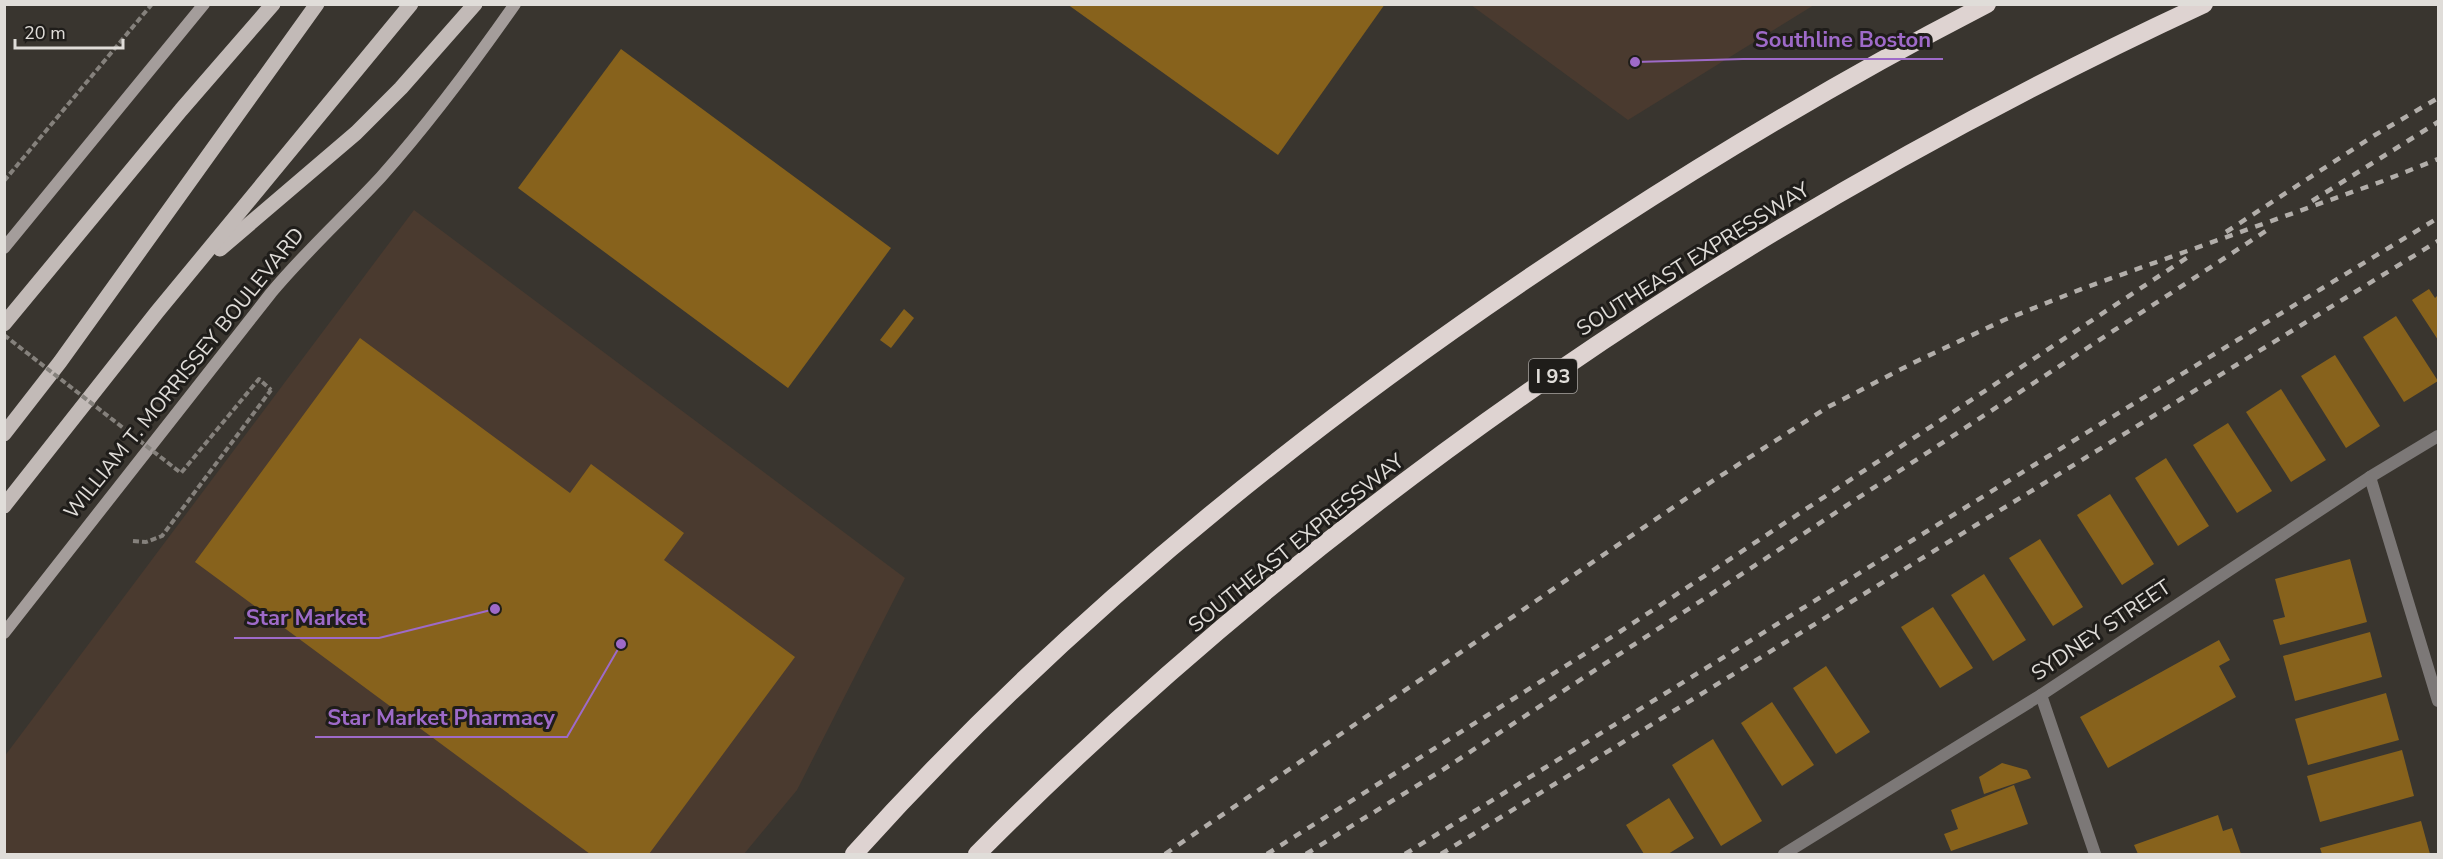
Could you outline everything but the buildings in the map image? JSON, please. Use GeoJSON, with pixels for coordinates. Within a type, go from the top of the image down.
{"type":"FeatureCollection","features":[{"type":"Feature","properties":{"kind":"highway"},"geometry":{"type":"LineString","coordinates":[[854,855],[958,743],[1074,634],[1205,520],[1359,399],[1508,291],[1670,185],[1780,118],[1894,53],[1987,4]]}},
{"type":"Feature","properties":{"kind":"highway","name":"SOUTHEAST EXPRESSWAY"},"geometry":{"type":"LineString","coordinates":[[977,855],[1114,724],[1217,634],[1369,510],[1507,407],[1706,275],[1853,186],[1997,105],[2204,4]]}},
{"type":"Feature","properties":{"kind":"main road"},"geometry":{"type":"LineString","coordinates":[[4,324],[181,110],[273,4]]}},
{"type":"Feature","properties":{"kind":"main road"},"geometry":{"type":"LineString","coordinates":[[4,434],[162,221],[317,4]]}},
{"type":"Feature","properties":{"kind":"main road"},"geometry":{"type":"LineString","coordinates":[[4,506],[157,312],[411,4]]}},
{"type":"Feature","properties":{"kind":"main road"},"geometry":{"type":"LineString","coordinates":[[157,312],[248,223],[356,133],[401,88],[475,4]]}},
{"type":"Feature","properties":{"kind":"street"},"geometry":{"type":"LineString","coordinates":[[4,248],[204,4]]}},
{"type":"Feature","properties":{"kind":"street","name":"WILLIAM T. MORRISSEY BOULEVARD"},"geometry":{"type":"LineString","coordinates":[[4,633],[271,293],[337,220],[381,177],[420,130],[515,4]]}},
{"type":"Feature","properties":{"kind":"street","name":"SYDNEY STREET"},"geometry":{"type":"LineString","coordinates":[[1784,855],[2041,695],[2370,477],[2439,436]]}},
{"type":"Feature","properties":{"kind":"street"},"geometry":{"type":"LineString","coordinates":[[2370,477],[2439,701]]}},
{"type":"Feature","properties":{"kind":"street"},"geometry":{"type":"LineString","coordinates":[[2041,695],[2095,855]]}},
{"type":"Feature","properties":{"kind":"path"},"geometry":{"type":"LineString","coordinates":[[4,181],[152,4]]}},
{"type":"Feature","properties":{"kind":"path"},"geometry":{"type":"LineString","coordinates":[[4,335],[181,473],[259,380],[271,390],[162,536],[154,541],[133,541]]}},
{"type":"Feature","properties":{"kind":"shaded area"},"geometry":{"type":"Polygon","coordinates":[[[1471,5],[1814,5],[1628,120],[1471,5]]]}},
{"type":"Feature","properties":{"kind":"shaded area"},"geometry":{"type":"Polygon","coordinates":[[[414,210],[905,578],[797,790],[744,854],[5,854],[4,757],[414,210]]]}},
{"type":"Feature","properties":{"kind":"railway"},"geometry":{"type":"LineString","coordinates":[[2226,232],[2375,135],[2438,98]]}},
{"type":"Feature","properties":{"kind":"railway"},"geometry":{"type":"LineString","coordinates":[[2312,201],[2438,122]]}},
{"type":"Feature","properties":{"kind":"railway"},"geometry":{"type":"LineString","coordinates":[[1165,854],[1697,491],[1828,407],[2004,320],[2084,288],[2383,181],[2438,159]]}},
{"type":"Feature","properties":{"kind":"railway"},"geometry":{"type":"LineString","coordinates":[[1405,854],[2438,218]]}},
{"type":"Feature","properties":{"kind":"railway"},"geometry":{"type":"LineString","coordinates":[[1306,854],[1444,769],[2272,227]]}},
{"type":"Feature","properties":{"kind":"railway"},"geometry":{"type":"LineString","coordinates":[[1441,854],[2438,241]]}},
{"type":"Feature","properties":{"kind":"railway"},"geometry":{"type":"LineString","coordinates":[[1267,854],[1621,631],[2191,255]]}},
{"type":"Feature","properties":{"kind":"place","name":"Southline Boston"},"geometry":{"type":"Point","coordinates":[1635,62]}},
{"type":"Feature","properties":{"kind":"place","name":"Star Market"},"geometry":{"type":"Point","coordinates":[495,609]}},
{"type":"Feature","properties":{"kind":"place","name":"Star Market Pharmacy"},"geometry":{"type":"Point","coordinates":[621,644]}}]}
